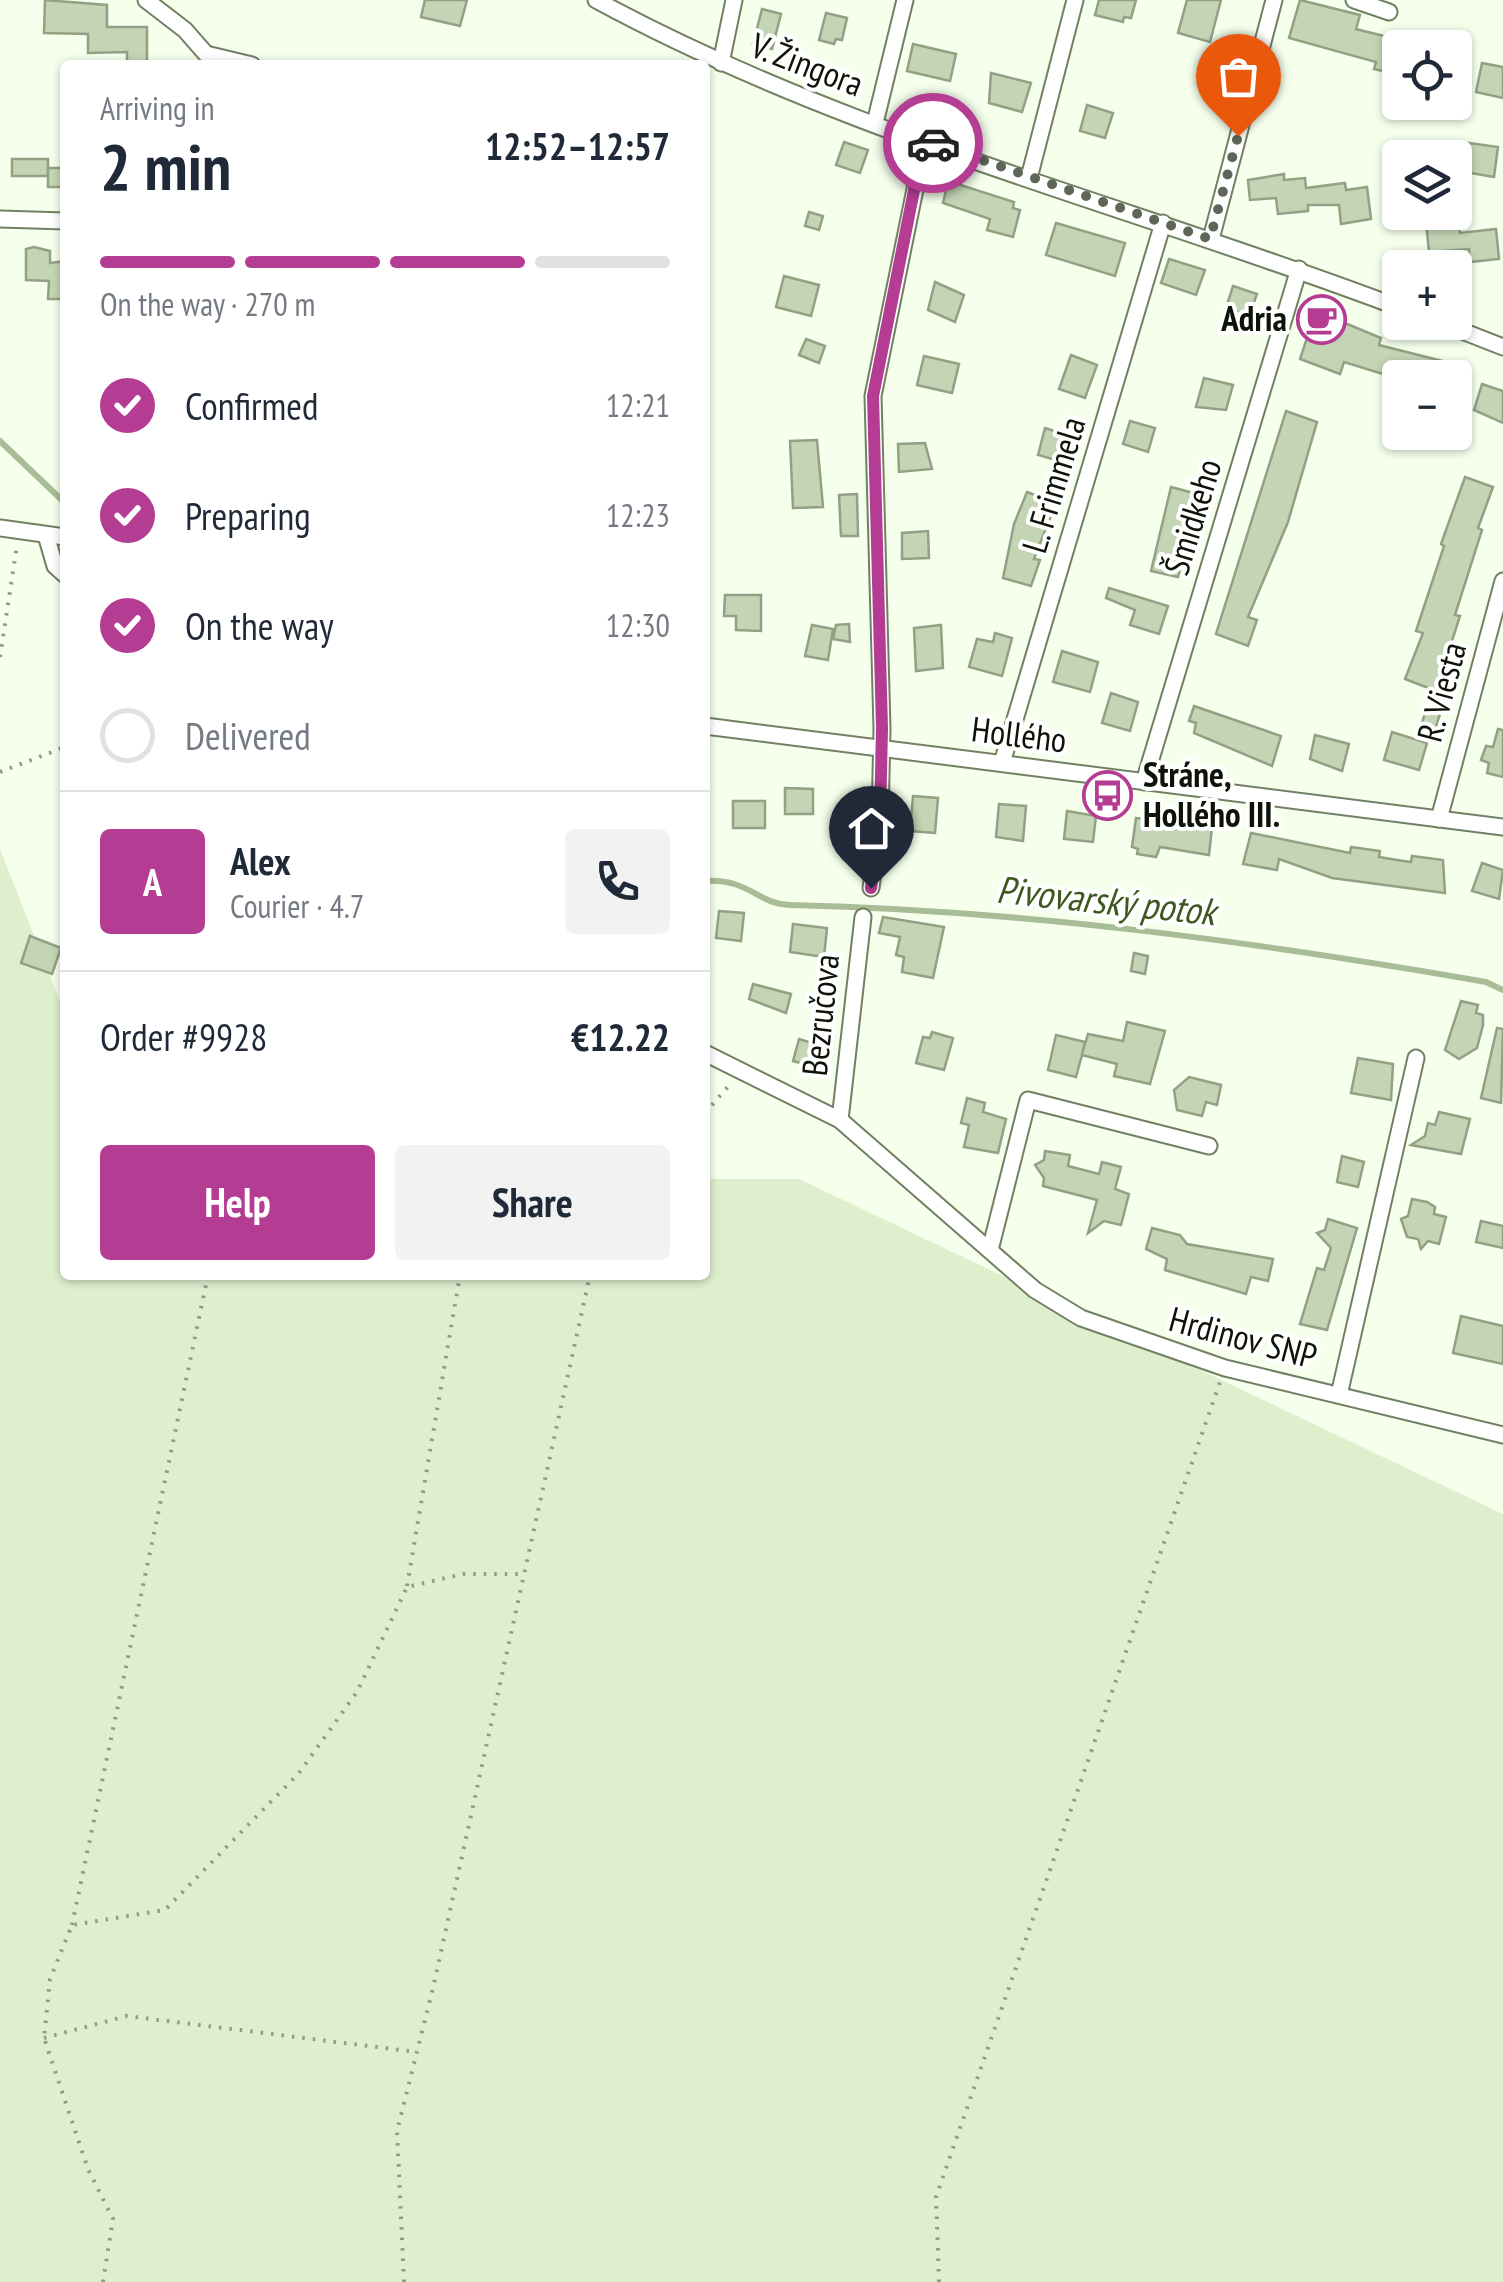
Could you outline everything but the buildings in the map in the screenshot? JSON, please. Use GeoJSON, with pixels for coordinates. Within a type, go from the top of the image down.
{"type":"FeatureCollection","features":[{"type":"Feature","properties":{"kind":"street"},"geometry":{"type":"LineString","coordinates":[[146,0],[185,30],[206,59]]}},
{"type":"Feature","properties":{"kind":"street","name":"V. Žingora"},"geometry":{"type":"LineString","coordinates":[[596,0],[721,63],[875,124],[1382,301]]}},
{"type":"Feature","properties":{"kind":"street"},"geometry":{"type":"LineString","coordinates":[[721,63],[734,0]]}},
{"type":"Feature","properties":{"kind":"street"},"geometry":{"type":"LineString","coordinates":[[875,124],[905,0]]}},
{"type":"Feature","properties":{"kind":"street"},"geometry":{"type":"LineString","coordinates":[[1029,178],[1075,0]]}},
{"type":"Feature","properties":{"kind":"street"},"geometry":{"type":"LineString","coordinates":[[1210,239],[1274,0]]}},
{"type":"Feature","properties":{"kind":"street"},"geometry":{"type":"LineString","coordinates":[[1354,0],[1390,12]]}},
{"type":"Feature","properties":{"kind":"street"},"geometry":{"type":"LineString","coordinates":[[871,888],[880,821],[881,748],[873,396],[924,140]]}},
{"type":"Feature","properties":{"kind":"street"},"geometry":{"type":"LineString","coordinates":[[0,219],[60,221]]}},
{"type":"Feature","properties":{"kind":"street","name":"L. Frimmela"},"geometry":{"type":"LineString","coordinates":[[1002,764],[1163,223]]}},
{"type":"Feature","properties":{"kind":"street","name":"Šmidkeho"},"geometry":{"type":"LineString","coordinates":[[1144,782],[1299,269]]}},
{"type":"Feature","properties":{"kind":"street"},"geometry":{"type":"LineString","coordinates":[[1472,335],[1503,347]]}},
{"type":"Feature","properties":{"kind":"street"},"geometry":{"type":"LineString","coordinates":[[0,528],[60,536]]}},
{"type":"Feature","properties":{"kind":"street"},"geometry":{"type":"LineString","coordinates":[[46,535],[55,566],[60,570]]}},
{"type":"Feature","properties":{"kind":"street","name":"R. Viesta"},"geometry":{"type":"LineString","coordinates":[[1439,818],[1503,581]]}},
{"type":"Feature","properties":{"kind":"street","name":"Hollého"},"geometry":{"type":"LineString","coordinates":[[710,727],[1503,827]]}},
{"type":"Feature","properties":{"kind":"street","name":"Bezručova"},"geometry":{"type":"LineString","coordinates":[[840,1120],[863,917]]}},
{"type":"Feature","properties":{"kind":"street","name":"Hrdinov SNP"},"geometry":{"type":"LineString","coordinates":[[710,1056],[840,1120],[1035,1290],[1081,1318],[1225,1368],[1503,1435]]}},
{"type":"Feature","properties":{"kind":"street"},"geometry":{"type":"LineString","coordinates":[[1339,1395],[1416,1058]]}},
{"type":"Feature","properties":{"kind":"street"},"geometry":{"type":"LineString","coordinates":[[990,1250],[1028,1100],[1209,1146]]}},
{"type":"Feature","properties":{"kind":"path"},"geometry":{"type":"LineString","coordinates":[[0,657],[20,530]]}},
{"type":"Feature","properties":{"kind":"path"},"geometry":{"type":"LineString","coordinates":[[0,772],[60,749]]}},
{"type":"Feature","properties":{"kind":"path"},"geometry":{"type":"LineString","coordinates":[[710,1107],[742,1071]]}},
{"type":"Feature","properties":{"kind":"path"},"geometry":{"type":"LineString","coordinates":[[102,2282],[113,2218],[88,2169],[44,2038],[50,1980],[72,1925],[207,1280]]}},
{"type":"Feature","properties":{"kind":"path"},"geometry":{"type":"LineString","coordinates":[[72,1925],[165,1910],[299,1773],[356,1692],[407,1587],[459,1280]]}},
{"type":"Feature","properties":{"kind":"path"},"geometry":{"type":"LineString","coordinates":[[404,2282],[397,2131],[589,1280]]}},
{"type":"Feature","properties":{"kind":"path"},"geometry":{"type":"LineString","coordinates":[[939,2282],[936,2197],[1225,1368]]}},
{"type":"Feature","properties":{"kind":"path"},"geometry":{"type":"LineString","coordinates":[[407,1587],[463,1574],[523,1574]]}},
{"type":"Feature","properties":{"kind":"path"},"geometry":{"type":"LineString","coordinates":[[44,2038],[127,2016],[417,2052]]}},
{"type":"Feature","properties":{"kind":"green space"},"geometry":{"type":"Polygon","coordinates":[[[0,849],[60,1001],[60,1280],[710,1280],[710,1179],[799,1179],[1503,1514],[1503,2282],[0,2282],[0,849]]]}},
{"type":"Feature","properties":{"kind":"waterway","name":"Pivovarský potok"},"geometry":{"type":"LineString","coordinates":[[0,441],[60,498]]}},
{"type":"Feature","properties":{"kind":"waterway","name":"Pivovarský potok"},"geometry":{"type":"LineString","coordinates":[[710,881],[732,883],[779,904],[965,914],[1139,930],[1400,967],[1486,982],[1503,990]]}},
{"type":"Feature","properties":{"kind":"way so far"},"geometry":{"type":"LineString","coordinates":[[933,143],[1210,239],[1238,136]]}},
{"type":"Feature","properties":{"kind":"place","name":"Adria"},"geometry":{"type":"Point","coordinates":[1322,319]}},
{"type":"Feature","properties":{"kind":"place","name":"Stráne, Hollého III."},"geometry":{"type":"Point","coordinates":[1108,795]}},
{"type":"Feature","properties":{"kind":"route"},"geometry":{"type":"LineString","coordinates":[[871,888],[880,821],[882,728],[873,396],[924,140],[933,143]]}}]}
